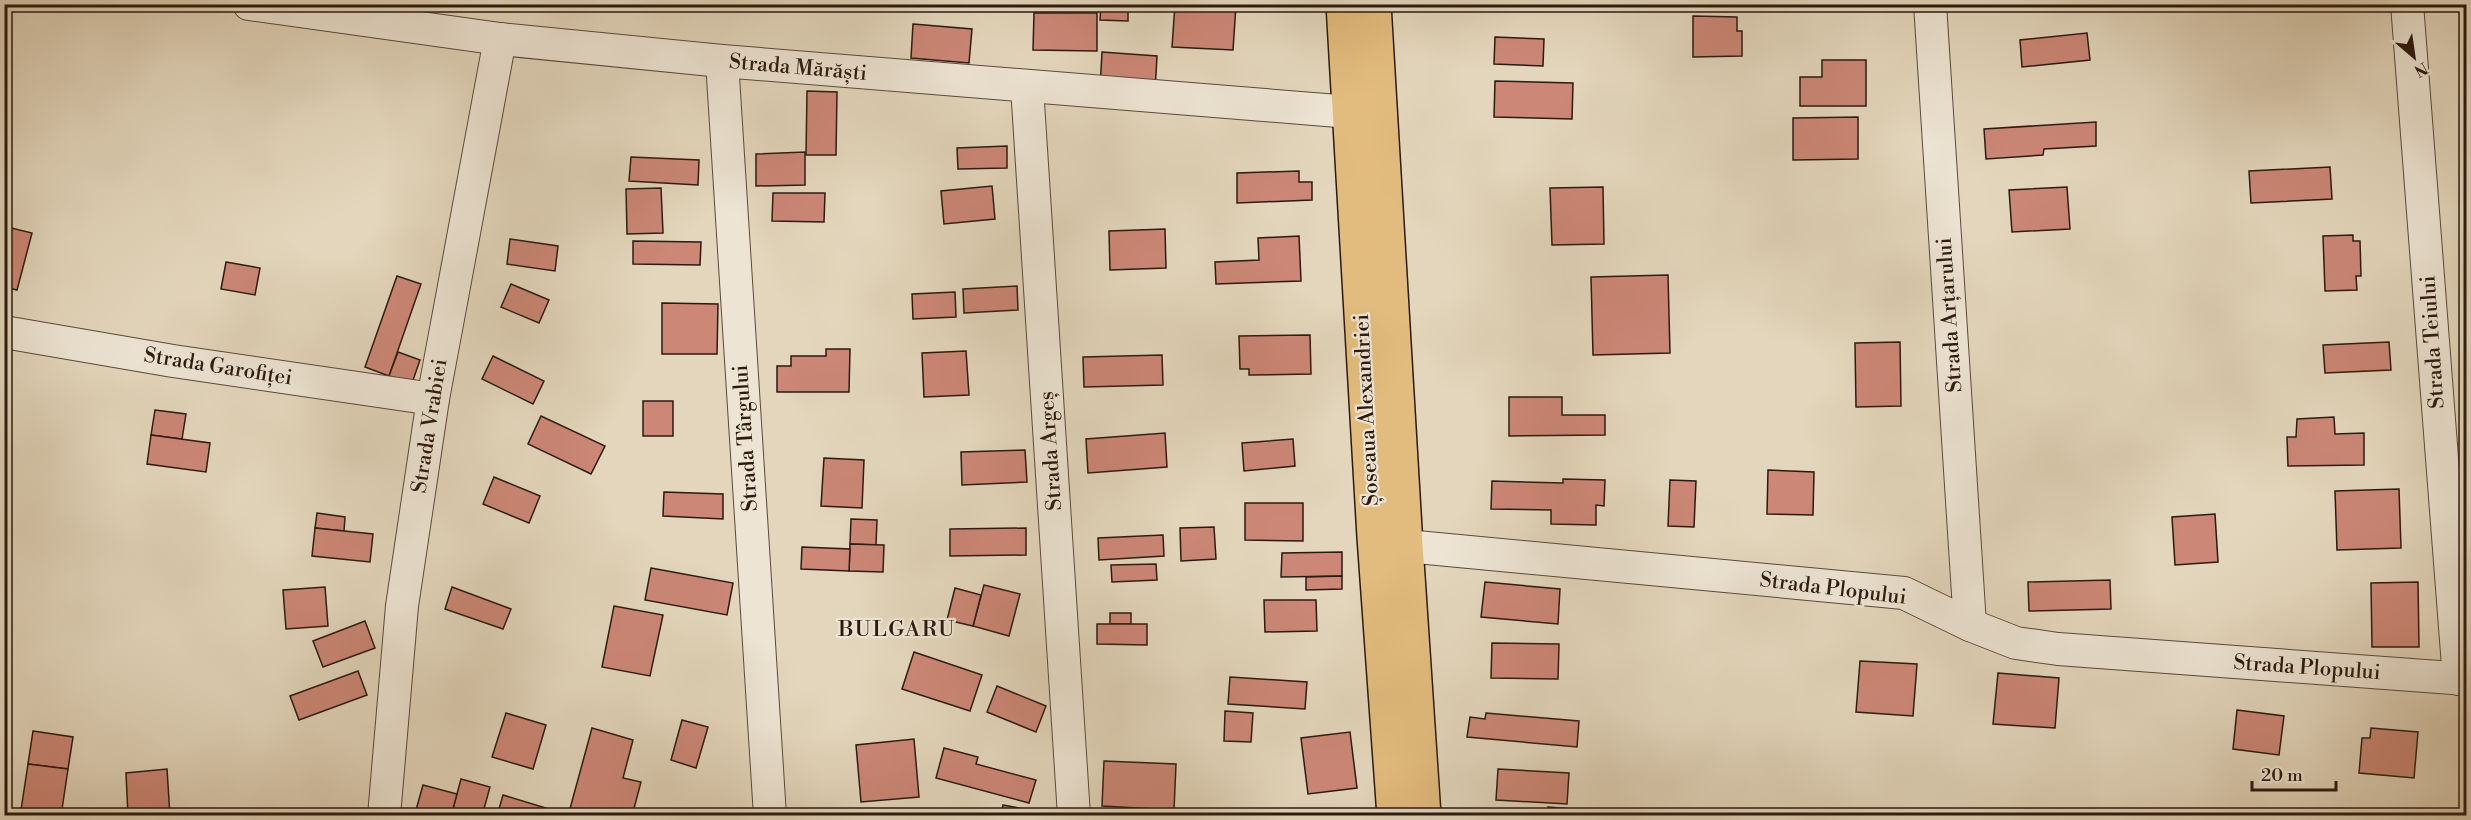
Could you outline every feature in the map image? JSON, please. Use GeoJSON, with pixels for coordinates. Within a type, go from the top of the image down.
{"type":"FeatureCollection","features":[{"type":"Feature","properties":{"kind":"highway","name":"Șoseaua Alexandriei"},"geometry":{"type":"LineString","coordinates":[[1343,4],[1374,537],[1394,816]]}},
{"type":"Feature","properties":{"kind":"highway","name":"Șoseaua Alexandriei"},"geometry":{"type":"LineString","coordinates":[[1374,4],[1424,816]]}},
{"type":"Feature","properties":{"kind":"street","name":"Strada Mărăști"},"geometry":{"type":"LineString","coordinates":[[249,4],[500,39],[722,61],[1350,112]]}},
{"type":"Feature","properties":{"kind":"street","name":"Strada Arțarului"},"geometry":{"type":"LineString","coordinates":[[1930,4],[1970,625]]}},
{"type":"Feature","properties":{"kind":"street","name":"Strada Teiului"},"geometry":{"type":"LineString","coordinates":[[2407,4],[2462,679]]}},
{"type":"Feature","properties":{"kind":"street","name":"Strada Vrabiei"},"geometry":{"type":"LineString","coordinates":[[384,816],[402,606],[433,399],[500,39]]}},
{"type":"Feature","properties":{"kind":"street","name":"Strada Târgului"},"geometry":{"type":"LineString","coordinates":[[722,61],[770,816]]}},
{"type":"Feature","properties":{"kind":"street","name":"Strada Argeș"},"geometry":{"type":"LineString","coordinates":[[1027,87],[1074,816]]}},
{"type":"Feature","properties":{"kind":"street","name":"Strada Garofiței"},"geometry":{"type":"LineString","coordinates":[[4,332],[173,361],[433,399]]}},
{"type":"Feature","properties":{"kind":"street","name":"Strada Plopului"},"geometry":{"type":"LineString","coordinates":[[1406,546],[1904,593],[1970,625],[2016,643],[2058,649],[2462,679]]}},
{"type":"Feature","properties":{"kind":"building"},"geometry":{"type":"Polygon","coordinates":[[[414,4],[444,4],[444,9],[414,4]]]}},
{"type":"Feature","properties":{"kind":"building"},"geometry":{"type":"Polygon","coordinates":[[[1101,4],[1128,4],[1128,21],[1100,20],[1101,4]]]}},
{"type":"Feature","properties":{"kind":"building"},"geometry":{"type":"Polygon","coordinates":[[[1175,4],[1236,5],[1233,50],[1172,47],[1175,4]]]}},
{"type":"Feature","properties":{"kind":"building"},"geometry":{"type":"Polygon","coordinates":[[[1034,13],[1097,13],[1097,51],[1033,50],[1034,13]]]}},
{"type":"Feature","properties":{"kind":"building"},"geometry":{"type":"Polygon","coordinates":[[[1693,16],[1737,17],[1737,31],[1742,31],[1742,56],[1693,57],[1693,16]]]}},
{"type":"Feature","properties":{"kind":"building"},"geometry":{"type":"Polygon","coordinates":[[[913,24],[972,29],[969,63],[911,58],[913,24]]]}},
{"type":"Feature","properties":{"kind":"building"},"geometry":{"type":"Polygon","coordinates":[[[2087,33],[2090,60],[2022,67],[2020,40],[2087,33]]]}},
{"type":"Feature","properties":{"kind":"building"},"geometry":{"type":"Polygon","coordinates":[[[1495,37],[1544,39],[1543,66],[1494,64],[1495,37]]]}},
{"type":"Feature","properties":{"kind":"building"},"geometry":{"type":"Polygon","coordinates":[[[1102,52],[1157,56],[1155,92],[1100,88],[1102,52]]]}},
{"type":"Feature","properties":{"kind":"building"},"geometry":{"type":"Polygon","coordinates":[[[1822,60],[1866,60],[1866,106],[1800,106],[1800,77],[1822,77],[1822,60]]]}},
{"type":"Feature","properties":{"kind":"building"},"geometry":{"type":"Polygon","coordinates":[[[1495,81],[1573,83],[1572,119],[1494,117],[1495,81]]]}},
{"type":"Feature","properties":{"kind":"building"},"geometry":{"type":"Polygon","coordinates":[[[807,91],[837,92],[836,155],[806,155],[807,91]]]}},
{"type":"Feature","properties":{"kind":"building"},"geometry":{"type":"Polygon","coordinates":[[[1858,117],[1858,159],[1793,160],[1793,118],[1858,117]]]}},
{"type":"Feature","properties":{"kind":"building"},"geometry":{"type":"Polygon","coordinates":[[[2096,122],[2096,146],[2044,149],[2043,155],[1986,159],[1984,129],[2096,122]]]}},
{"type":"Feature","properties":{"kind":"building"},"geometry":{"type":"Polygon","coordinates":[[[1007,146],[1007,168],[958,169],[957,148],[1007,146]]]}},
{"type":"Feature","properties":{"kind":"building"},"geometry":{"type":"Polygon","coordinates":[[[805,152],[805,185],[756,186],[756,154],[805,152]]]}},
{"type":"Feature","properties":{"kind":"building"},"geometry":{"type":"Polygon","coordinates":[[[631,157],[699,160],[698,185],[629,181],[631,157]]]}},
{"type":"Feature","properties":{"kind":"building"},"geometry":{"type":"Polygon","coordinates":[[[2330,167],[2332,199],[2251,203],[2249,171],[2330,167]]]}},
{"type":"Feature","properties":{"kind":"building"},"geometry":{"type":"Polygon","coordinates":[[[1299,171],[1299,182],[1312,182],[1312,200],[1237,203],[1237,173],[1299,171]]]}},
{"type":"Feature","properties":{"kind":"building"},"geometry":{"type":"Polygon","coordinates":[[[992,186],[995,219],[944,224],[941,191],[992,186]]]}},
{"type":"Feature","properties":{"kind":"building"},"geometry":{"type":"Polygon","coordinates":[[[1603,187],[1604,244],[1552,245],[1550,188],[1603,187]]]}},
{"type":"Feature","properties":{"kind":"building"},"geometry":{"type":"Polygon","coordinates":[[[2067,187],[2070,229],[2012,232],[2009,190],[2067,187]]]}},
{"type":"Feature","properties":{"kind":"building"},"geometry":{"type":"Polygon","coordinates":[[[661,188],[663,233],[627,234],[626,189],[661,188]]]}},
{"type":"Feature","properties":{"kind":"building"},"geometry":{"type":"Polygon","coordinates":[[[773,193],[825,193],[824,222],[772,221],[773,193]]]}},
{"type":"Feature","properties":{"kind":"building"},"geometry":{"type":"Polygon","coordinates":[[[7,227],[32,233],[17,290],[4,287],[4,235],[7,227]]]}},
{"type":"Feature","properties":{"kind":"building"},"geometry":{"type":"Polygon","coordinates":[[[1165,229],[1166,268],[1110,270],[1109,231],[1165,229]]]}},
{"type":"Feature","properties":{"kind":"building"},"geometry":{"type":"Polygon","coordinates":[[[2353,235],[2353,241],[2360,241],[2361,276],[2356,276],[2357,290],[2325,291],[2323,236],[2353,235]]]}},
{"type":"Feature","properties":{"kind":"building"},"geometry":{"type":"Polygon","coordinates":[[[1299,236],[1301,281],[1216,284],[1215,262],[1259,260],[1258,238],[1299,236]]]}},
{"type":"Feature","properties":{"kind":"building"},"geometry":{"type":"Polygon","coordinates":[[[510,239],[558,246],[555,271],[507,264],[510,239]]]}},
{"type":"Feature","properties":{"kind":"building"},"geometry":{"type":"Polygon","coordinates":[[[633,241],[701,242],[700,265],[633,264],[633,241]]]}},
{"type":"Feature","properties":{"kind":"building"},"geometry":{"type":"Polygon","coordinates":[[[226,262],[260,268],[255,295],[221,289],[226,262]]]}},
{"type":"Feature","properties":{"kind":"building"},"geometry":{"type":"Polygon","coordinates":[[[1668,275],[1670,353],[1593,355],[1591,277],[1668,275]]]}},
{"type":"Feature","properties":{"kind":"building"},"geometry":{"type":"Polygon","coordinates":[[[397,276],[421,284],[389,376],[365,367],[397,276]]]}},
{"type":"Feature","properties":{"kind":"building"},"geometry":{"type":"Polygon","coordinates":[[[511,284],[549,300],[539,323],[501,307],[511,284]]]}},
{"type":"Feature","properties":{"kind":"building"},"geometry":{"type":"Polygon","coordinates":[[[1017,286],[1018,310],[964,313],[963,289],[1017,286]]]}},
{"type":"Feature","properties":{"kind":"building"},"geometry":{"type":"Polygon","coordinates":[[[955,292],[956,317],[913,319],[912,294],[955,292]]]}},
{"type":"Feature","properties":{"kind":"building"},"geometry":{"type":"Polygon","coordinates":[[[662,303],[718,304],[717,354],[662,354],[662,303]]]}},
{"type":"Feature","properties":{"kind":"building"},"geometry":{"type":"Polygon","coordinates":[[[1310,335],[1311,374],[1249,375],[1249,369],[1240,369],[1239,336],[1310,335]]]}},
{"type":"Feature","properties":{"kind":"building"},"geometry":{"type":"Polygon","coordinates":[[[1900,342],[1901,406],[1856,407],[1855,343],[1900,342]]]}},
{"type":"Feature","properties":{"kind":"building"},"geometry":{"type":"Polygon","coordinates":[[[2389,342],[2391,370],[2325,373],[2323,345],[2389,342]]]}},
{"type":"Feature","properties":{"kind":"building"},"geometry":{"type":"Polygon","coordinates":[[[826,349],[850,349],[849,392],[777,392],[777,366],[791,366],[791,356],[826,356],[826,349]]]}},
{"type":"Feature","properties":{"kind":"building"},"geometry":{"type":"Polygon","coordinates":[[[966,351],[969,395],[924,397],[922,353],[966,351]]]}},
{"type":"Feature","properties":{"kind":"building"},"geometry":{"type":"Polygon","coordinates":[[[398,352],[420,360],[412,383],[389,376],[398,352]]]}},
{"type":"Feature","properties":{"kind":"building"},"geometry":{"type":"Polygon","coordinates":[[[1162,355],[1163,385],[1084,387],[1083,357],[1162,355]]]}},
{"type":"Feature","properties":{"kind":"building"},"geometry":{"type":"Polygon","coordinates":[[[493,356],[544,381],[533,404],[482,379],[493,356]]]}},
{"type":"Feature","properties":{"kind":"building"},"geometry":{"type":"Polygon","coordinates":[[[1509,397],[1562,397],[1562,415],[1605,415],[1605,435],[1509,436],[1509,397]]]}},
{"type":"Feature","properties":{"kind":"building"},"geometry":{"type":"Polygon","coordinates":[[[643,401],[673,401],[673,436],[643,436],[643,401]]]}},
{"type":"Feature","properties":{"kind":"building"},"geometry":{"type":"Polygon","coordinates":[[[155,410],[186,414],[182,439],[151,435],[155,410]]]}},
{"type":"Feature","properties":{"kind":"building"},"geometry":{"type":"Polygon","coordinates":[[[541,416],[605,446],[591,474],[528,444],[541,416]]]}},
{"type":"Feature","properties":{"kind":"building"},"geometry":{"type":"Polygon","coordinates":[[[2334,417],[2335,434],[2364,433],[2364,465],[2288,466],[2287,437],[2296,437],[2297,419],[2334,417]]]}},
{"type":"Feature","properties":{"kind":"building"},"geometry":{"type":"Polygon","coordinates":[[[1165,433],[1167,467],[1088,473],[1086,439],[1165,433]]]}},
{"type":"Feature","properties":{"kind":"building"},"geometry":{"type":"Polygon","coordinates":[[[151,435],[210,443],[206,472],[147,464],[151,435]]]}},
{"type":"Feature","properties":{"kind":"building"},"geometry":{"type":"Polygon","coordinates":[[[1293,439],[1295,466],[1244,471],[1242,443],[1293,439]]]}},
{"type":"Feature","properties":{"kind":"building"},"geometry":{"type":"Polygon","coordinates":[[[1025,450],[1027,482],[962,485],[961,452],[1025,450]]]}},
{"type":"Feature","properties":{"kind":"building"},"geometry":{"type":"Polygon","coordinates":[[[824,458],[864,460],[862,508],[821,506],[824,458]]]}},
{"type":"Feature","properties":{"kind":"building"},"geometry":{"type":"Polygon","coordinates":[[[1768,470],[1814,472],[1813,515],[1767,514],[1768,470]]]}},
{"type":"Feature","properties":{"kind":"building"},"geometry":{"type":"Polygon","coordinates":[[[494,477],[540,496],[529,523],[483,504],[494,477]]]}},
{"type":"Feature","properties":{"kind":"building"},"geometry":{"type":"Polygon","coordinates":[[[1563,479],[1605,480],[1604,506],[1596,505],[1596,525],[1551,524],[1551,510],[1491,509],[1492,481],[1563,483],[1563,479]]]}},
{"type":"Feature","properties":{"kind":"building"},"geometry":{"type":"Polygon","coordinates":[[[1670,480],[1696,481],[1694,527],[1668,526],[1670,480]]]}},
{"type":"Feature","properties":{"kind":"building"},"geometry":{"type":"Polygon","coordinates":[[[2399,489],[2401,548],[2337,550],[2335,491],[2399,489]]]}},
{"type":"Feature","properties":{"kind":"building"},"geometry":{"type":"Polygon","coordinates":[[[664,492],[723,494],[723,519],[663,516],[664,492]]]}},
{"type":"Feature","properties":{"kind":"building"},"geometry":{"type":"Polygon","coordinates":[[[1245,503],[1303,503],[1303,541],[1245,540],[1245,503]]]}},
{"type":"Feature","properties":{"kind":"building"},"geometry":{"type":"Polygon","coordinates":[[[317,513],[345,517],[344,531],[315,528],[317,513]]]}},
{"type":"Feature","properties":{"kind":"building"},"geometry":{"type":"Polygon","coordinates":[[[2215,514],[2218,562],[2175,565],[2172,517],[2215,514]]]}},
{"type":"Feature","properties":{"kind":"building"},"geometry":{"type":"Polygon","coordinates":[[[851,519],[877,520],[876,545],[850,544],[851,519]]]}},
{"type":"Feature","properties":{"kind":"building"},"geometry":{"type":"Polygon","coordinates":[[[1214,527],[1216,559],[1181,561],[1180,528],[1214,527]]]}},
{"type":"Feature","properties":{"kind":"building"},"geometry":{"type":"Polygon","coordinates":[[[315,528],[373,534],[370,562],[312,556],[315,528]]]}},
{"type":"Feature","properties":{"kind":"building"},"geometry":{"type":"Polygon","coordinates":[[[1026,528],[1026,555],[950,556],[950,529],[1026,528]]]}},
{"type":"Feature","properties":{"kind":"building"},"geometry":{"type":"Polygon","coordinates":[[[1163,535],[1164,556],[1099,560],[1098,538],[1163,535]]]}},
{"type":"Feature","properties":{"kind":"building"},"geometry":{"type":"Polygon","coordinates":[[[850,544],[884,545],[883,572],[849,571],[850,544]]]}},
{"type":"Feature","properties":{"kind":"building"},"geometry":{"type":"Polygon","coordinates":[[[802,547],[850,549],[849,571],[801,569],[802,547]]]}},
{"type":"Feature","properties":{"kind":"building"},"geometry":{"type":"Polygon","coordinates":[[[1342,552],[1342,576],[1281,577],[1282,553],[1342,552]]]}},
{"type":"Feature","properties":{"kind":"building"},"geometry":{"type":"Polygon","coordinates":[[[1156,564],[1157,580],[1112,582],[1111,565],[1156,564]]]}},
{"type":"Feature","properties":{"kind":"building"},"geometry":{"type":"Polygon","coordinates":[[[651,568],[733,583],[727,615],[645,600],[651,568]]]}},
{"type":"Feature","properties":{"kind":"building"},"geometry":{"type":"Polygon","coordinates":[[[1342,576],[1342,589],[1306,590],[1306,577],[1342,576]]]}},
{"type":"Feature","properties":{"kind":"building"},"geometry":{"type":"Polygon","coordinates":[[[2110,580],[2111,609],[2029,611],[2028,582],[2110,580]]]}},
{"type":"Feature","properties":{"kind":"building"},"geometry":{"type":"Polygon","coordinates":[[[1485,582],[1560,589],[1558,624],[1481,617],[1485,582]]]}},
{"type":"Feature","properties":{"kind":"building"},"geometry":{"type":"Polygon","coordinates":[[[2418,582],[2419,647],[2372,647],[2371,583],[2418,582]]]}},
{"type":"Feature","properties":{"kind":"building"},"geometry":{"type":"Polygon","coordinates":[[[984,585],[1020,594],[1009,636],[973,626],[984,585]]]}},
{"type":"Feature","properties":{"kind":"building"},"geometry":{"type":"Polygon","coordinates":[[[325,587],[328,626],[286,629],[283,590],[325,587]]]}},
{"type":"Feature","properties":{"kind":"building"},"geometry":{"type":"Polygon","coordinates":[[[452,587],[511,609],[503,629],[445,609],[452,587]]]}},
{"type":"Feature","properties":{"kind":"building"},"geometry":{"type":"Polygon","coordinates":[[[955,588],[981,595],[973,626],[947,620],[955,588]]]}},
{"type":"Feature","properties":{"kind":"building"},"geometry":{"type":"Polygon","coordinates":[[[1264,600],[1316,600],[1317,631],[1265,632],[1264,600]]]}},
{"type":"Feature","properties":{"kind":"building"},"geometry":{"type":"Polygon","coordinates":[[[614,606],[663,615],[650,676],[602,667],[614,606]]]}},
{"type":"Feature","properties":{"kind":"building"},"geometry":{"type":"Polygon","coordinates":[[[1110,613],[1131,613],[1131,624],[1110,624],[1110,613]]]}},
{"type":"Feature","properties":{"kind":"building"},"geometry":{"type":"Polygon","coordinates":[[[365,621],[375,648],[323,667],[313,641],[365,621]]]}},
{"type":"Feature","properties":{"kind":"building"},"geometry":{"type":"Polygon","coordinates":[[[1097,624],[1147,624],[1147,645],[1097,644],[1097,624]]]}},
{"type":"Feature","properties":{"kind":"building"},"geometry":{"type":"Polygon","coordinates":[[[1492,643],[1559,644],[1558,679],[1491,678],[1492,643]]]}},
{"type":"Feature","properties":{"kind":"building"},"geometry":{"type":"Polygon","coordinates":[[[914,652],[982,675],[970,711],[902,689],[914,652]]]}},
{"type":"Feature","properties":{"kind":"building"},"geometry":{"type":"Polygon","coordinates":[[[1860,661],[1917,664],[1913,716],[1856,712],[1860,661]]]}},
{"type":"Feature","properties":{"kind":"building"},"geometry":{"type":"Polygon","coordinates":[[[358,671],[367,695],[299,720],[290,696],[358,671]]]}},
{"type":"Feature","properties":{"kind":"building"},"geometry":{"type":"Polygon","coordinates":[[[1998,673],[2059,678],[2055,728],[1993,724],[1998,673]]]}},
{"type":"Feature","properties":{"kind":"building"},"geometry":{"type":"Polygon","coordinates":[[[1230,677],[1307,682],[1305,709],[1228,704],[1230,677]]]}},
{"type":"Feature","properties":{"kind":"building"},"geometry":{"type":"Polygon","coordinates":[[[997,686],[1046,706],[1036,732],[987,712],[997,686]]]}},
{"type":"Feature","properties":{"kind":"building"},"geometry":{"type":"Polygon","coordinates":[[[2237,710],[2284,716],[2279,755],[2233,749],[2237,710]]]}},
{"type":"Feature","properties":{"kind":"building"},"geometry":{"type":"Polygon","coordinates":[[[1225,711],[1253,713],[1251,742],[1224,741],[1225,711]]]}},
{"type":"Feature","properties":{"kind":"building"},"geometry":{"type":"Polygon","coordinates":[[[506,713],[546,725],[533,769],[492,757],[506,713]]]}},
{"type":"Feature","properties":{"kind":"building"},"geometry":{"type":"Polygon","coordinates":[[[1486,713],[1579,721],[1577,747],[1467,737],[1470,717],[1485,719],[1486,713]]]}},
{"type":"Feature","properties":{"kind":"building"},"geometry":{"type":"Polygon","coordinates":[[[682,720],[708,727],[696,768],[671,760],[682,720]]]}},
{"type":"Feature","properties":{"kind":"building"},"geometry":{"type":"Polygon","coordinates":[[[592,728],[633,740],[623,778],[641,782],[632,816],[568,816],[592,728]]]}},
{"type":"Feature","properties":{"kind":"building"},"geometry":{"type":"Polygon","coordinates":[[[2371,728],[2418,732],[2414,778],[2359,773],[2362,738],[2370,738],[2371,728]]]}},
{"type":"Feature","properties":{"kind":"building"},"geometry":{"type":"Polygon","coordinates":[[[33,731],[73,737],[68,769],[28,764],[33,731]]]}},
{"type":"Feature","properties":{"kind":"building"},"geometry":{"type":"Polygon","coordinates":[[[1350,732],[1357,788],[1308,794],[1301,738],[1350,732]]]}},
{"type":"Feature","properties":{"kind":"building"},"geometry":{"type":"Polygon","coordinates":[[[914,739],[919,797],[861,802],[856,745],[914,739]]]}},
{"type":"Feature","properties":{"kind":"building"},"geometry":{"type":"Polygon","coordinates":[[[944,748],[978,757],[976,764],[1036,780],[1029,803],[936,778],[944,748]]]}},
{"type":"Feature","properties":{"kind":"building"},"geometry":{"type":"Polygon","coordinates":[[[1104,761],[1176,764],[1174,810],[1102,806],[1104,761]]]}},
{"type":"Feature","properties":{"kind":"building"},"geometry":{"type":"Polygon","coordinates":[[[28,764],[68,769],[61,816],[21,810],[28,764]]]}},
{"type":"Feature","properties":{"kind":"building"},"geometry":{"type":"Polygon","coordinates":[[[167,769],[170,816],[128,816],[126,773],[167,769]]]}},
{"type":"Feature","properties":{"kind":"building"},"geometry":{"type":"Polygon","coordinates":[[[1498,769],[1569,773],[1567,804],[1496,800],[1498,769]]]}},
{"type":"Feature","properties":{"kind":"building"},"geometry":{"type":"Polygon","coordinates":[[[461,779],[490,787],[482,816],[451,816],[461,779]]]}},
{"type":"Feature","properties":{"kind":"building"},"geometry":{"type":"Polygon","coordinates":[[[423,785],[457,794],[451,816],[438,816],[416,810],[423,785]]]}},
{"type":"Feature","properties":{"kind":"building"},"geometry":{"type":"Polygon","coordinates":[[[503,795],[562,813],[561,816],[497,816],[503,795]]]}},
{"type":"Feature","properties":{"kind":"building"},"geometry":{"type":"Polygon","coordinates":[[[1003,805],[1035,811],[1034,816],[1001,816],[1003,805]]]}},
{"type":"Feature","properties":{"kind":"building"},"geometry":{"type":"Polygon","coordinates":[[[1548,807],[1573,809],[1573,816],[1548,816],[1548,807]]]}},
{"type":"Feature","properties":{"kind":"building"},"geometry":{"type":"Polygon","coordinates":[[[1035,811],[1057,816],[1034,816],[1035,811]]]}},
{"type":"Feature","properties":{"kind":"district","name":"BULGARU"},"geometry":{"type":"Point","coordinates":[897,629]}}]}
